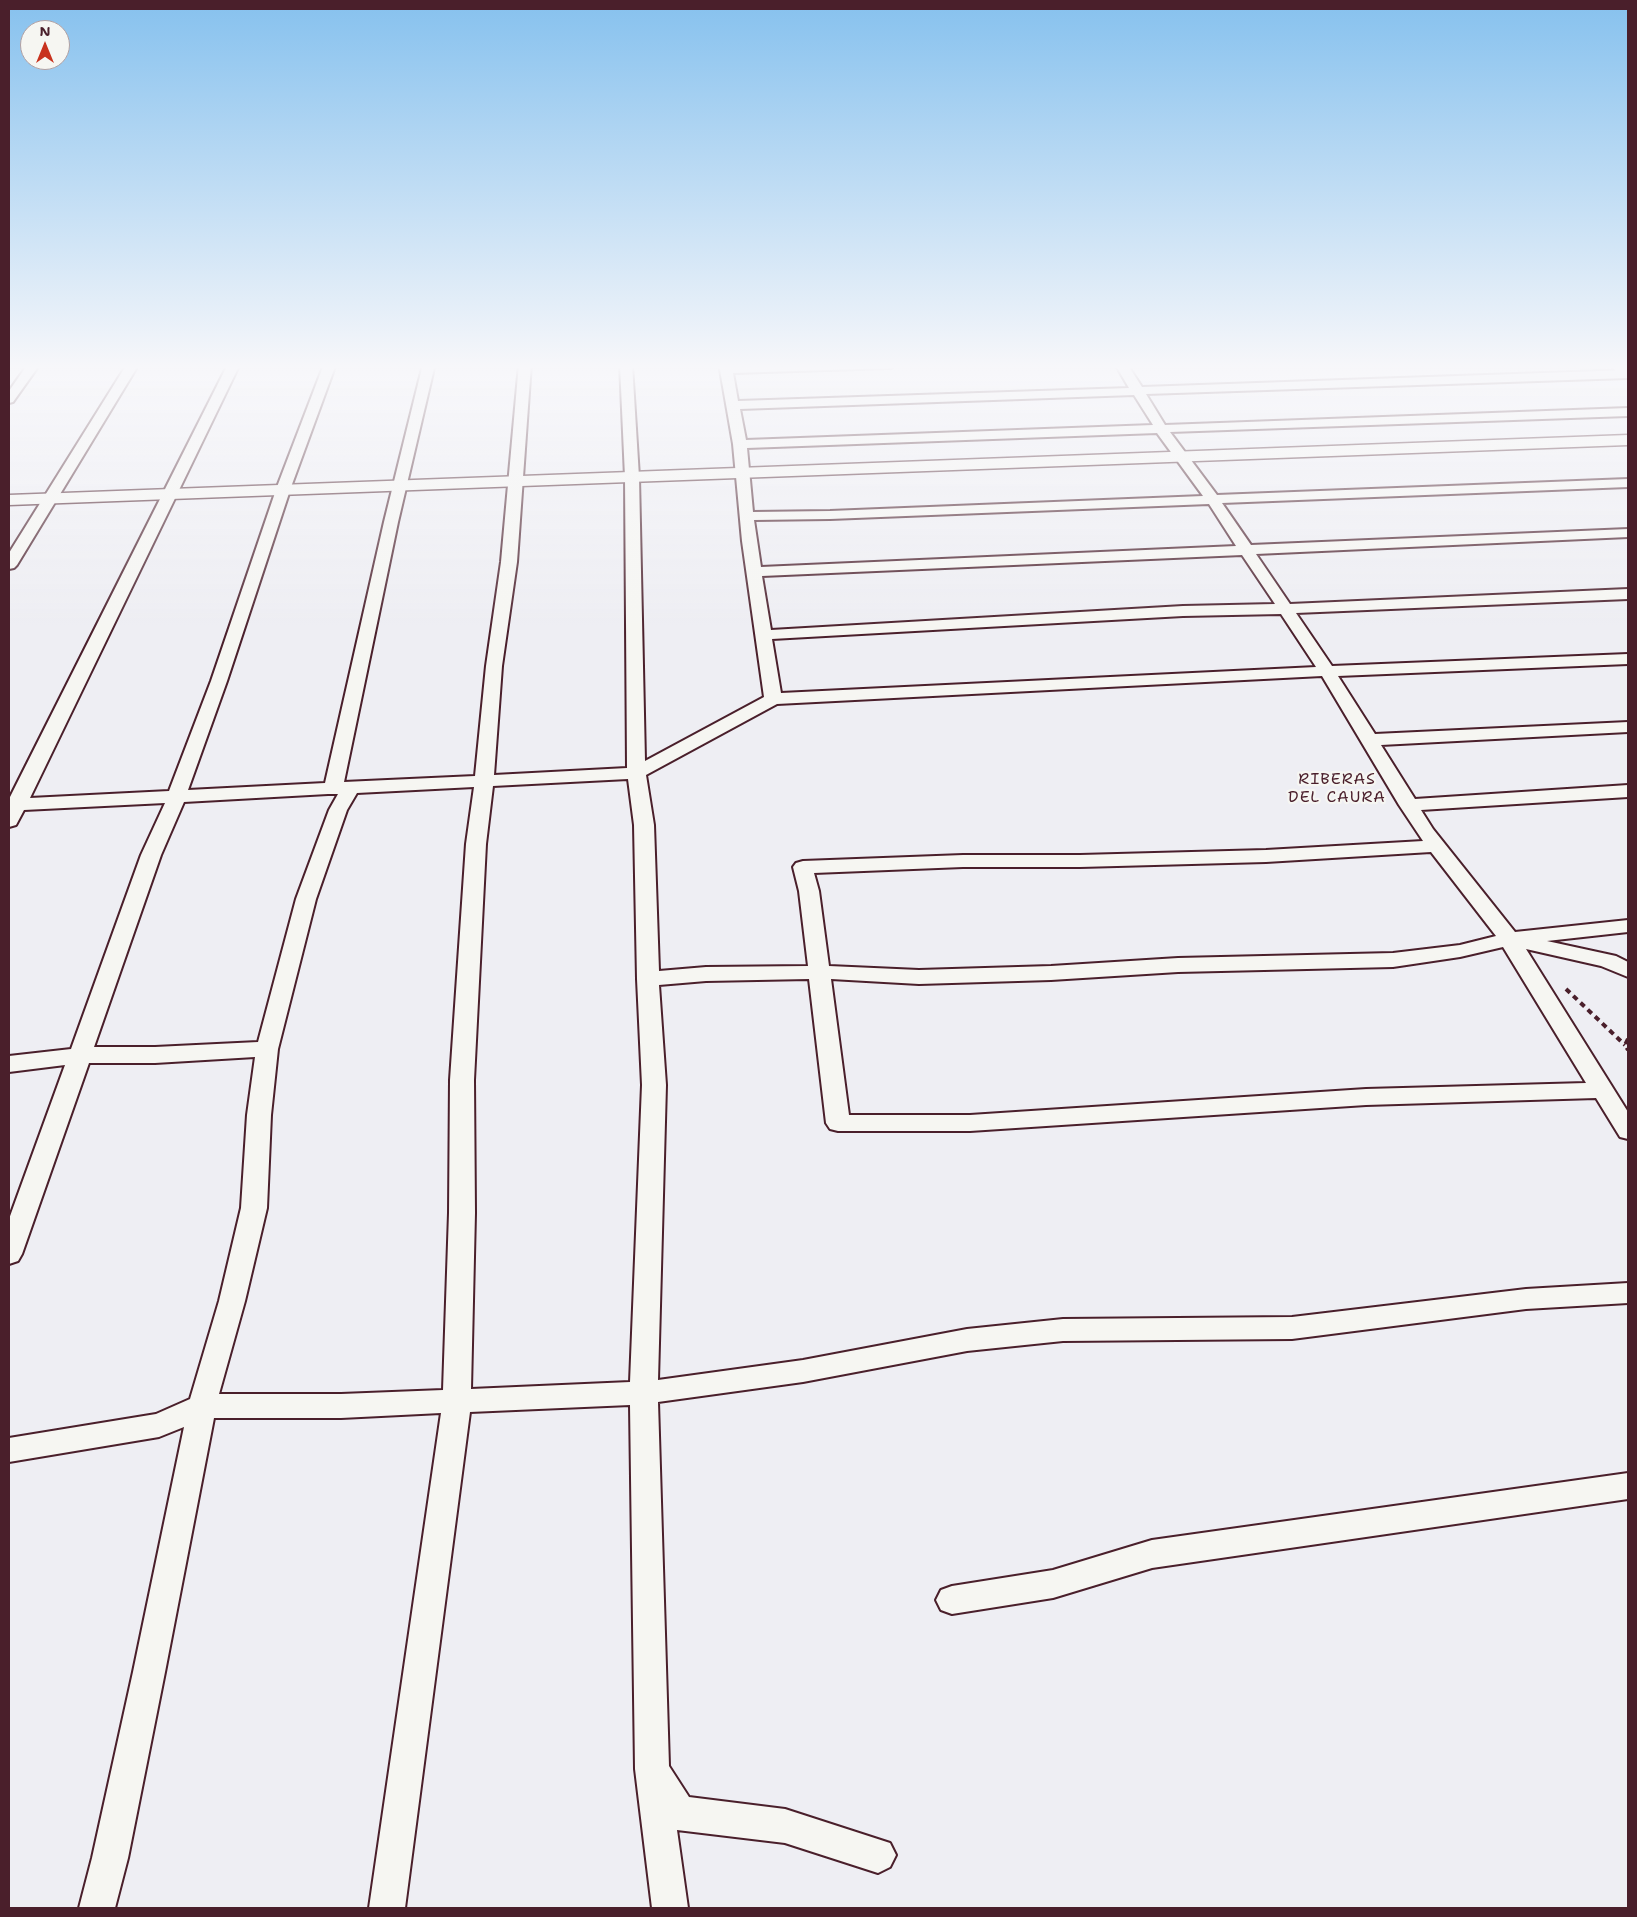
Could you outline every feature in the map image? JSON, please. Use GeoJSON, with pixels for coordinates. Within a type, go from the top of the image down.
{"type":"FeatureCollection","features":[{"type":"Feature","properties":{"kind":"street"},"geometry":{"type":"LineString","coordinates":[[9,565],[78,453]]}},
{"type":"Feature","properties":{"kind":"street"},"geometry":{"type":"LineString","coordinates":[[12,810],[190,453]]}},
{"type":"Feature","properties":{"kind":"street"},"geometry":{"type":"LineString","coordinates":[[9,1254],[151,855],[176,798],[297,453]]}},
{"type":"Feature","properties":{"kind":"street"},"geometry":{"type":"LineString","coordinates":[[97,1908],[110,1858],[145,1691],[202,1406],[232,1301],[254,1208],[259,1115],[268,1049],[306,899],[338,810],[408,453]]}},
{"type":"Feature","properties":{"kind":"street"},"geometry":{"type":"LineString","coordinates":[[387,1908],[457,1402],[462,1213],[462,1080],[476,844],[484,782],[494,666],[510,562],[519,453]]}},
{"type":"Feature","properties":{"kind":"street"},"geometry":{"type":"LineString","coordinates":[[631,453],[636,773],[644,825],[648,979],[654,1085],[644,1393],[652,1769],[670,1908]]}},
{"type":"Feature","properties":{"kind":"street"},"geometry":{"type":"LineString","coordinates":[[741,453],[754,572],[773,699]]}},
{"type":"Feature","properties":{"kind":"street"},"geometry":{"type":"LineString","coordinates":[[1178,453],[1213,500],[1327,671],[1435,846],[1509,939],[1628,1131]]}},
{"type":"Feature","properties":{"kind":"street"},"geometry":{"type":"LineString","coordinates":[[9,500],[1273,453]]}},
{"type":"Feature","properties":{"kind":"street"},"geometry":{"type":"LineString","coordinates":[[747,516],[821,516],[1628,483]]}},
{"type":"Feature","properties":{"kind":"street"},"geometry":{"type":"LineString","coordinates":[[754,572],[1628,533]]}},
{"type":"Feature","properties":{"kind":"street"},"geometry":{"type":"LineString","coordinates":[[763,635],[1091,616],[1628,594]]}},
{"type":"Feature","properties":{"kind":"street"},"geometry":{"type":"LineString","coordinates":[[12,810],[176,798],[636,773],[773,699],[1102,681],[1628,659]]}},
{"type":"Feature","properties":{"kind":"street"},"geometry":{"type":"LineString","coordinates":[[1368,740],[1628,727]]}},
{"type":"Feature","properties":{"kind":"street"},"geometry":{"type":"LineString","coordinates":[[1408,805],[1628,791]]}},
{"type":"Feature","properties":{"kind":"street"},"geometry":{"type":"LineString","coordinates":[[1435,846],[1266,856],[1080,861],[963,861],[803,867],[809,891],[838,1123],[970,1123],[1366,1097],[1603,1090]]}},
{"type":"Feature","properties":{"kind":"street"},"geometry":{"type":"LineString","coordinates":[[648,979],[706,974],[819,972],[919,976],[1188,965],[1393,960],[1460,951],[1509,939],[1628,926]]}},
{"type":"Feature","properties":{"kind":"street"},"geometry":{"type":"LineString","coordinates":[[1509,939],[1608,961],[1628,970]]}},
{"type":"Feature","properties":{"kind":"street"},"geometry":{"type":"LineString","coordinates":[[9,1064],[81,1055],[155,1055],[268,1049]]}},
{"type":"Feature","properties":{"kind":"street"},"geometry":{"type":"LineString","coordinates":[[9,1450],[159,1424],[202,1406],[341,1406],[644,1393],[803,1371],[967,1340],[1063,1330],[1292,1328],[1526,1299],[1628,1293]]}},
{"type":"Feature","properties":{"kind":"street"},"geometry":{"type":"LineString","coordinates":[[952,1600],[1053,1584],[1152,1554],[1628,1489]]}},
{"type":"Feature","properties":{"kind":"street"},"geometry":{"type":"LineString","coordinates":[[652,1769],[679,1813],[785,1826],[878,1855]]}},
{"type":"Feature","properties":{"kind":"path"},"geometry":{"type":"LineString","coordinates":[[1560,985],[1625,1045],[1628,1050]]}},
{"type":"Feature","properties":{"kind":"path"},"geometry":{"type":"LineString","coordinates":[[1625,1045],[1628,1039]]}},
{"type":"Feature","properties":{"kind":"district","name":"RIBERAS DEL CAURA"},"geometry":{"type":"Point","coordinates":[1337,789]}}]}
